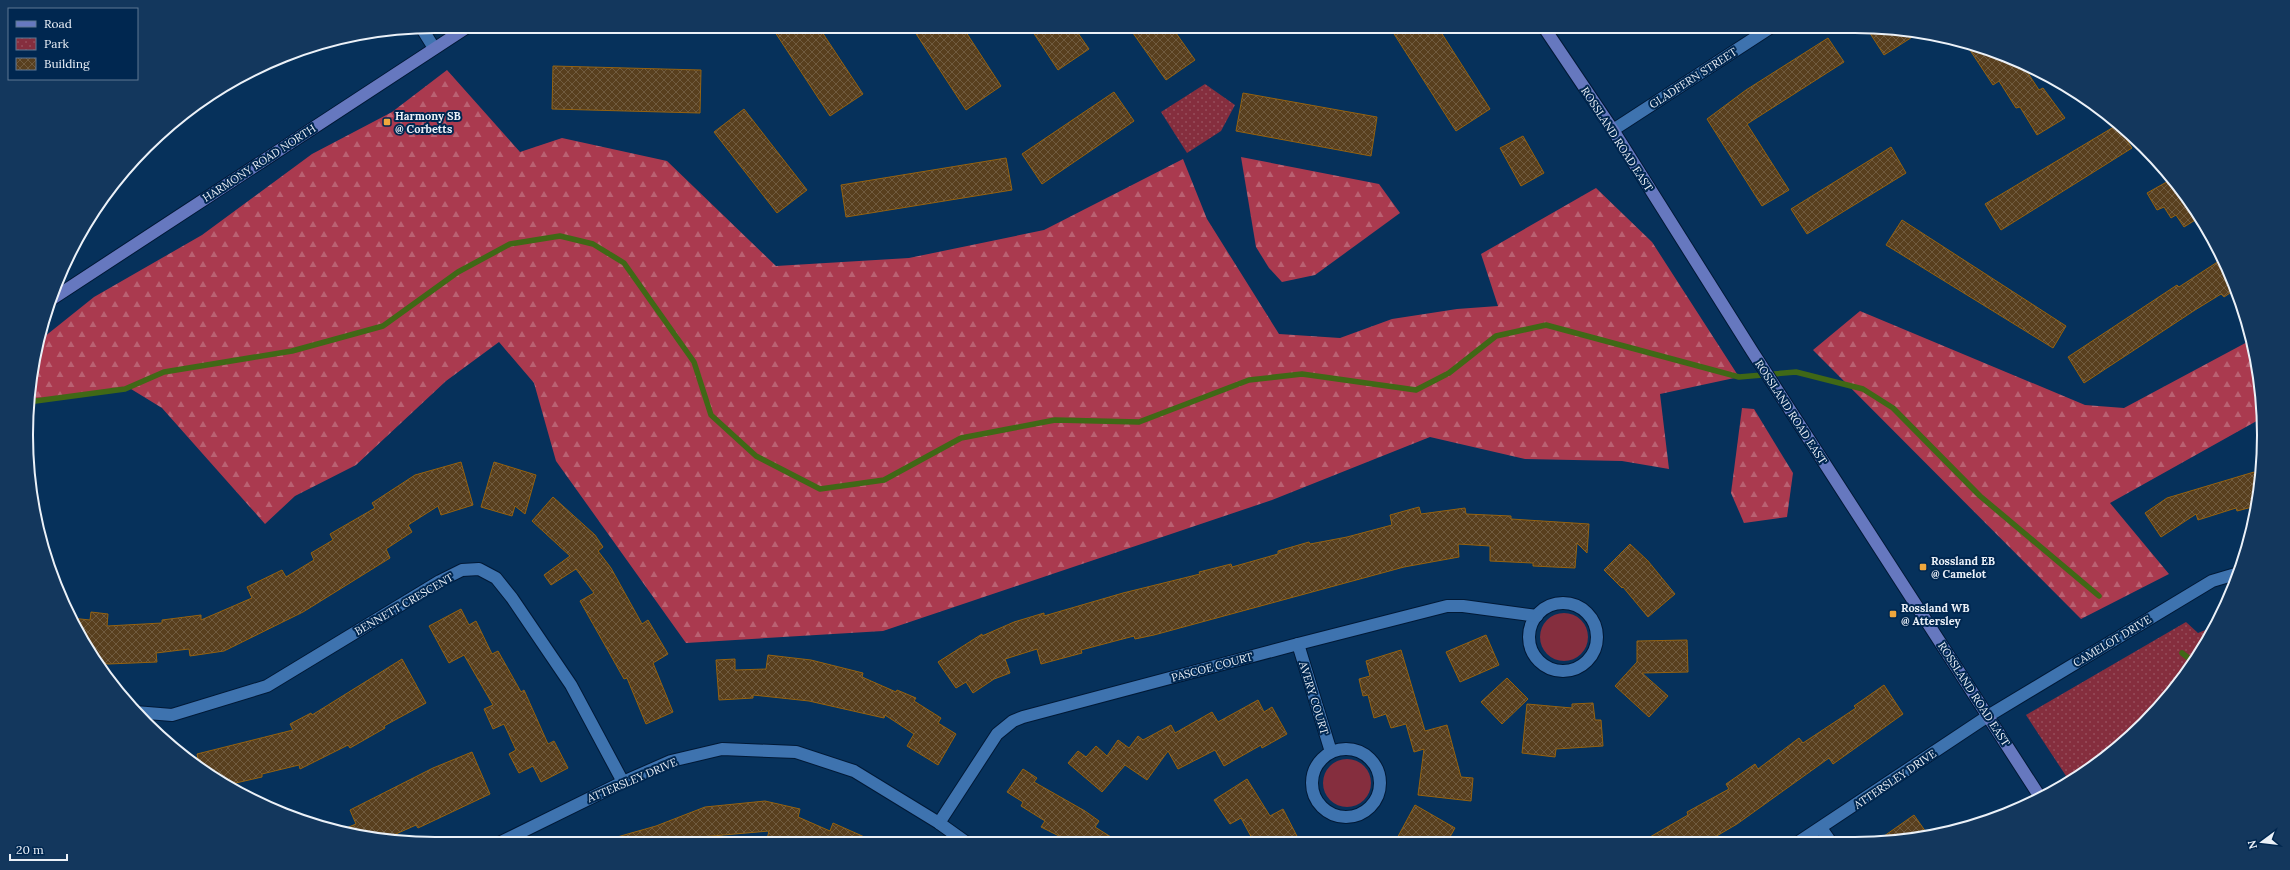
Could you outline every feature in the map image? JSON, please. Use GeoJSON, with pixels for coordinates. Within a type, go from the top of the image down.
{"type":"FeatureCollection","features":[{"type":"Feature","properties":{"kind":"main road","name":"HARMONY ROAD NORTH"},"geometry":{"type":"LineString","coordinates":[[58,295],[458,33]]}},
{"type":"Feature","properties":{"kind":"main road","name":"ROSSLAND ROAD EAST"},"geometry":{"type":"LineString","coordinates":[[1548,33],[1613,130],[1752,351],[2037,794]]}},
{"type":"Feature","properties":{"kind":"street"},"geometry":{"type":"LineString","coordinates":[[425,33],[434,48]]}},
{"type":"Feature","properties":{"kind":"street","name":"GLADFERN STREET"},"geometry":{"type":"LineString","coordinates":[[1613,130],[1762,33]]}},
{"type":"Feature","properties":{"kind":"street","name":"BENNETT CRESCENT"},"geometry":{"type":"LineString","coordinates":[[145,713],[172,715],[267,686],[440,581],[462,570],[479,569],[496,578],[508,593],[571,685],[623,782]]}},
{"type":"Feature","properties":{"kind":"street","name":"CAMELOT DRIVE"},"geometry":{"type":"LineString","coordinates":[[1988,716],[2212,581],[2232,574]]}},
{"type":"Feature","properties":{"kind":"street"},"geometry":{"type":"LineString","coordinates":[[1555,604],[1576,606],[1586,612],[1596,631],[1596,643],[1593,653],[1586,662],[1576,669],[1566,671],[1554,670],[1544,666],[1536,658],[1530,648],[1529,637],[1531,625],[1537,616],[1545,608],[1555,604]]}},
{"type":"Feature","properties":{"kind":"street","name":"PASCOE COURT"},"geometry":{"type":"LineString","coordinates":[[939,823],[997,734],[1013,721],[1298,644],[1448,606],[1463,606],[1537,616]]}},
{"type":"Feature","properties":{"kind":"street","name":"AVERY COURT"},"geometry":{"type":"LineString","coordinates":[[1298,644],[1331,752]]}},
{"type":"Feature","properties":{"kind":"street","name":"ATTERSLEY DRIVE"},"geometry":{"type":"LineString","coordinates":[[1806,837],[1988,716]]}},
{"type":"Feature","properties":{"kind":"street","name":"ATTERSLEY DRIVE"},"geometry":{"type":"LineString","coordinates":[[511,837],[623,782],[671,761],[722,749],[796,752],[854,771],[939,823],[959,837]]}},
{"type":"Feature","properties":{"kind":"street"},"geometry":{"type":"LineString","coordinates":[[1342,749],[1359,751],[1372,761],[1378,770],[1380,781],[1379,793],[1374,803],[1366,811],[1356,816],[1345,817],[1334,815],[1324,809],[1317,800],[1313,790],[1312,779],[1319,763],[1331,752],[1342,749]]}},
{"type":"Feature","properties":{"kind":"street"},"geometry":{"type":"LineString","coordinates":[[1821,828],[1827,837]]}},
{"type":"Feature","properties":{"kind":"green space"},"geometry":{"type":"Polygon","coordinates":[[[447,70],[520,152],[562,138],[667,161],[776,266],[909,258],[1044,230],[1183,159],[1207,219],[1279,334],[1340,338],[1392,319],[1457,309],[1498,306],[1481,254],[1596,188],[1652,242],[1739,377],[1660,394],[1669,469],[1622,461],[1525,459],[1430,437],[1272,500],[883,631],[686,643],[556,461],[534,383],[499,342],[446,381],[356,465],[295,496],[265,524],[162,408],[131,389],[35,401],[36,383],[46,335],[94,297],[202,235],[312,154],[392,112],[447,70]]]}},
{"type":"Feature","properties":{"kind":"green space"},"geometry":{"type":"Polygon","coordinates":[[[1205,84],[1235,105],[1221,131],[1187,153],[1161,112],[1205,84]]]}},
{"type":"Feature","properties":{"kind":"green space"},"geometry":{"type":"Polygon","coordinates":[[[1241,157],[1379,184],[1400,213],[1315,275],[1282,282],[1269,268],[1256,247],[1241,157]]]}},
{"type":"Feature","properties":{"kind":"green space"},"geometry":{"type":"Polygon","coordinates":[[[1860,311],[2085,405],[2124,408],[2246,343],[2254,383],[2256,421],[2110,503],[2169,574],[2081,619],[1813,350],[1860,311]]]}},
{"type":"Feature","properties":{"kind":"green space"},"geometry":{"type":"Polygon","coordinates":[[[1742,408],[1754,409],[1793,473],[1787,517],[1744,523],[1731,493],[1742,408]]]}},
{"type":"Feature","properties":{"kind":"green space"},"geometry":{"type":"Polygon","coordinates":[[[1559,613],[1569,613],[1581,620],[1588,632],[1588,642],[1581,654],[1569,661],[1559,661],[1551,657],[1544,650],[1540,642],[1540,632],[1544,624],[1551,617],[1559,613]]]}},
{"type":"Feature","properties":{"kind":"green space"},"geometry":{"type":"Polygon","coordinates":[[[2186,622],[2198,633],[2207,629],[2174,680],[2139,719],[2100,754],[2066,776],[2026,715],[2186,622]]]}},
{"type":"Feature","properties":{"kind":"green space"},"geometry":{"type":"Polygon","coordinates":[[[1342,759],[1352,759],[1364,766],[1371,778],[1371,788],[1364,800],[1352,807],[1342,807],[1334,803],[1327,796],[1323,788],[1323,778],[1327,770],[1334,763],[1342,759]]]}},
{"type":"Feature","properties":{"kind":"building"},"geometry":{"type":"Polygon","coordinates":[[[776,33],[823,33],[863,94],[830,116],[776,33]]]}},
{"type":"Feature","properties":{"kind":"building"},"geometry":{"type":"Polygon","coordinates":[[[916,33],[967,33],[1001,86],[966,110],[916,33]]]}},
{"type":"Feature","properties":{"kind":"building"},"geometry":{"type":"Polygon","coordinates":[[[1034,33],[1078,33],[1089,49],[1058,70],[1034,33]]]}},
{"type":"Feature","properties":{"kind":"building"},"geometry":{"type":"Polygon","coordinates":[[[1133,33],[1176,33],[1195,60],[1166,80],[1133,33]]]}},
{"type":"Feature","properties":{"kind":"building"},"geometry":{"type":"Polygon","coordinates":[[[1393,33],[1441,33],[1490,109],[1456,131],[1393,33]]]}},
{"type":"Feature","properties":{"kind":"building"},"geometry":{"type":"Polygon","coordinates":[[[1870,34],[1912,37],[1884,55],[1870,34]]]}},
{"type":"Feature","properties":{"kind":"building"},"geometry":{"type":"Polygon","coordinates":[[[1828,38],[1844,62],[1747,124],[1789,190],[1762,206],[1707,119],[1746,90],[1828,38]]]}},
{"type":"Feature","properties":{"kind":"building"},"geometry":{"type":"Polygon","coordinates":[[[1970,50],[1984,54],[2027,71],[2039,90],[2043,88],[2065,118],[2037,135],[2020,107],[2016,108],[1999,81],[1993,85],[1970,50]]]}},
{"type":"Feature","properties":{"kind":"building"},"geometry":{"type":"Polygon","coordinates":[[[553,66],[701,70],[700,113],[552,109],[553,66]]]}},
{"type":"Feature","properties":{"kind":"building"},"geometry":{"type":"Polygon","coordinates":[[[1114,92],[1134,121],[1042,184],[1022,154],[1114,92]]]}},
{"type":"Feature","properties":{"kind":"building"},"geometry":{"type":"Polygon","coordinates":[[[1243,93],[1377,117],[1371,156],[1236,131],[1243,93]]]}},
{"type":"Feature","properties":{"kind":"building"},"geometry":{"type":"Polygon","coordinates":[[[744,109],[807,190],[777,213],[714,132],[744,109]]]}},
{"type":"Feature","properties":{"kind":"building"},"geometry":{"type":"Polygon","coordinates":[[[2113,127],[2126,138],[2132,148],[2001,230],[1985,204],[2113,127]]]}},
{"type":"Feature","properties":{"kind":"building"},"geometry":{"type":"Polygon","coordinates":[[[1523,136],[1544,173],[1521,186],[1500,148],[1523,136]]]}},
{"type":"Feature","properties":{"kind":"building"},"geometry":{"type":"Polygon","coordinates":[[[1891,147],[1906,173],[1807,234],[1791,209],[1891,147]]]}},
{"type":"Feature","properties":{"kind":"building"},"geometry":{"type":"Polygon","coordinates":[[[1006,158],[1012,190],[846,217],[841,185],[1006,158]]]}},
{"type":"Feature","properties":{"kind":"building"},"geometry":{"type":"Polygon","coordinates":[[[2167,182],[2194,220],[2184,227],[2176,215],[2171,218],[2164,207],[2157,210],[2147,193],[2167,182]]]}},
{"type":"Feature","properties":{"kind":"building"},"geometry":{"type":"Polygon","coordinates":[[[1902,220],[2066,326],[2053,348],[1886,245],[1902,220]]]}},
{"type":"Feature","properties":{"kind":"building"},"geometry":{"type":"Polygon","coordinates":[[[2218,262],[2231,293],[2224,297],[2221,294],[2195,310],[2084,383],[2068,357],[2177,285],[2179,287],[2218,262]]]}},
{"type":"Feature","properties":{"kind":"building"},"geometry":{"type":"Polygon","coordinates":[[[461,462],[473,505],[441,515],[438,506],[408,525],[412,532],[386,549],[390,558],[303,612],[224,651],[190,656],[189,649],[156,653],[157,662],[105,664],[77,619],[90,620],[91,612],[108,614],[107,626],[162,623],[162,620],[201,615],[201,620],[252,598],[247,587],[282,570],[286,577],[314,560],[311,553],[333,540],[330,534],[375,508],[372,503],[415,475],[461,462]]]}},
{"type":"Feature","properties":{"kind":"building"},"geometry":{"type":"Polygon","coordinates":[[[494,462],[536,475],[525,514],[515,506],[512,516],[481,507],[494,462]]]}},
{"type":"Feature","properties":{"kind":"building"},"geometry":{"type":"Polygon","coordinates":[[[2254,472],[2255,475],[2250,508],[2237,511],[2236,508],[2198,520],[2196,514],[2161,537],[2145,513],[2167,498],[2254,472]]]}},
{"type":"Feature","properties":{"kind":"building"},"geometry":{"type":"Polygon","coordinates":[[[553,497],[595,535],[603,547],[598,551],[611,568],[642,624],[648,620],[668,654],[653,663],[673,712],[646,724],[627,678],[624,679],[580,601],[594,593],[576,569],[551,585],[544,575],[570,556],[532,521],[553,497]]]}},
{"type":"Feature","properties":{"kind":"building"},"geometry":{"type":"Polygon","coordinates":[[[1419,507],[1421,514],[1465,508],[1466,514],[1511,516],[1511,519],[1589,524],[1587,553],[1577,543],[1575,568],[1533,566],[1533,563],[1490,561],[1490,546],[1458,544],[1459,557],[1404,567],[1154,635],[1135,639],[1134,636],[1081,650],[1082,653],[1041,664],[1037,649],[1005,659],[1010,673],[994,679],[973,693],[966,682],[956,688],[938,662],[982,634],[982,636],[1014,622],[1044,613],[1044,616],[1123,593],[1200,574],[1199,572],[1231,564],[1232,567],[1278,554],[1278,551],[1309,542],[1310,544],[1347,537],[1392,525],[1390,515],[1419,507]]]}},
{"type":"Feature","properties":{"kind":"building"},"geometry":{"type":"Polygon","coordinates":[[[1630,544],[1648,561],[1675,594],[1648,617],[1623,587],[1622,588],[1604,570],[1630,544]]]}},
{"type":"Feature","properties":{"kind":"building"},"geometry":{"type":"Polygon","coordinates":[[[461,609],[469,625],[476,621],[492,654],[498,651],[521,692],[524,690],[548,744],[554,741],[568,768],[541,782],[533,766],[519,773],[509,754],[516,750],[504,724],[493,729],[484,709],[493,705],[464,655],[449,663],[429,626],[461,609]]]}},
{"type":"Feature","properties":{"kind":"building"},"geometry":{"type":"Polygon","coordinates":[[[1486,635],[1499,665],[1460,682],[1446,652],[1486,635]]]}},
{"type":"Feature","properties":{"kind":"building"},"geometry":{"type":"Polygon","coordinates":[[[1687,640],[1688,672],[1642,673],[1668,696],[1649,717],[1615,686],[1637,662],[1637,641],[1687,640]]]}},
{"type":"Feature","properties":{"kind":"building"},"geometry":{"type":"Polygon","coordinates":[[[1401,650],[1425,731],[1447,725],[1461,777],[1473,778],[1471,801],[1418,795],[1424,749],[1414,752],[1406,724],[1391,728],[1386,714],[1374,718],[1368,695],[1363,696],[1359,679],[1370,676],[1366,661],[1401,650]]]}},
{"type":"Feature","properties":{"kind":"building"},"geometry":{"type":"Polygon","coordinates":[[[768,655],[811,660],[863,673],[862,677],[896,692],[897,690],[916,698],[914,701],[941,718],[938,723],[956,734],[938,765],[907,746],[914,734],[885,715],[884,718],[809,701],[753,695],[753,698],[719,700],[716,660],[735,659],[735,670],[766,669],[768,655]]]}},
{"type":"Feature","properties":{"kind":"building"},"geometry":{"type":"Polygon","coordinates":[[[402,659],[426,703],[384,726],[385,728],[350,748],[348,745],[300,769],[299,765],[262,774],[262,777],[235,783],[198,760],[197,754],[293,730],[290,724],[311,713],[312,715],[402,659]]]}},
{"type":"Feature","properties":{"kind":"building"},"geometry":{"type":"Polygon","coordinates":[[[1507,678],[1528,699],[1502,724],[1481,702],[1507,678]]]}},
{"type":"Feature","properties":{"kind":"building"},"geometry":{"type":"Polygon","coordinates":[[[1884,685],[1903,714],[1833,764],[1829,758],[1737,824],[1715,837],[1650,837],[1688,815],[1687,812],[1729,789],[1726,784],[1755,764],[1758,769],[1799,738],[1803,743],[1856,708],[1854,706],[1884,685]]]}},
{"type":"Feature","properties":{"kind":"building"},"geometry":{"type":"Polygon","coordinates":[[[1258,700],[1264,712],[1272,707],[1287,734],[1262,748],[1261,745],[1224,766],[1215,750],[1178,769],[1168,751],[1147,780],[1125,765],[1102,792],[1068,763],[1078,751],[1086,757],[1096,746],[1107,756],[1118,740],[1129,748],[1138,736],[1143,740],[1171,725],[1175,733],[1212,712],[1218,722],[1258,700]]]}},
{"type":"Feature","properties":{"kind":"building"},"geometry":{"type":"Polygon","coordinates":[[[1593,703],[1595,720],[1601,720],[1603,746],[1556,749],[1555,757],[1522,753],[1527,704],[1572,708],[1572,704],[1593,703]]]}},
{"type":"Feature","properties":{"kind":"building"},"geometry":{"type":"Polygon","coordinates":[[[472,752],[490,794],[418,828],[416,825],[394,835],[349,827],[356,824],[350,810],[433,768],[472,752]]]}},
{"type":"Feature","properties":{"kind":"building"},"geometry":{"type":"Polygon","coordinates":[[[1023,769],[1037,778],[1034,782],[1085,811],[1099,821],[1095,827],[1111,837],[1061,837],[1041,827],[1045,821],[1021,806],[1023,802],[1007,792],[1023,769]]]}},
{"type":"Feature","properties":{"kind":"building"},"geometry":{"type":"Polygon","coordinates":[[[1247,779],[1270,816],[1283,809],[1297,837],[1251,837],[1241,818],[1230,824],[1214,800],[1247,779]]]}},
{"type":"Feature","properties":{"kind":"building"},"geometry":{"type":"Polygon","coordinates":[[[765,801],[800,809],[798,817],[830,831],[833,823],[864,837],[768,837],[769,831],[701,837],[617,837],[656,826],[705,807],[765,801]]]}},
{"type":"Feature","properties":{"kind":"building"},"geometry":{"type":"Polygon","coordinates":[[[1415,805],[1455,828],[1450,837],[1398,837],[1415,805]]]}},
{"type":"Feature","properties":{"kind":"building"},"geometry":{"type":"Polygon","coordinates":[[[1914,815],[1925,831],[1907,834],[1884,836],[1914,815]]]}},
{"type":"Feature","properties":{"kind":"waterway"},"geometry":{"type":"LineString","coordinates":[[35,401],[125,389],[164,372],[292,351],[383,326],[458,272],[510,244],[560,236],[593,244],[624,263],[694,362],[711,415],[756,456],[820,489],[884,480],[961,438],[1055,420],[1139,422],[1249,380],[1302,374],[1416,390],[1449,373],[1496,336],[1546,325],[1739,377],[1796,372],[1863,389],[1893,408],[1980,496],[2099,596]]}},
{"type":"Feature","properties":{"kind":"waterway"},"geometry":{"type":"LineString","coordinates":[[2182,653],[2189,658]]}},
{"type":"Feature","properties":{"kind":"place","name":"Harmony SB @ Corbetts"},"geometry":{"type":"Point","coordinates":[387,122]}},
{"type":"Feature","properties":{"kind":"place","name":"Rossland EB @ Camelot"},"geometry":{"type":"Point","coordinates":[1923,567]}},
{"type":"Feature","properties":{"kind":"place","name":"Rossland WB @ Attersley"},"geometry":{"type":"Point","coordinates":[1893,614]}}]}
